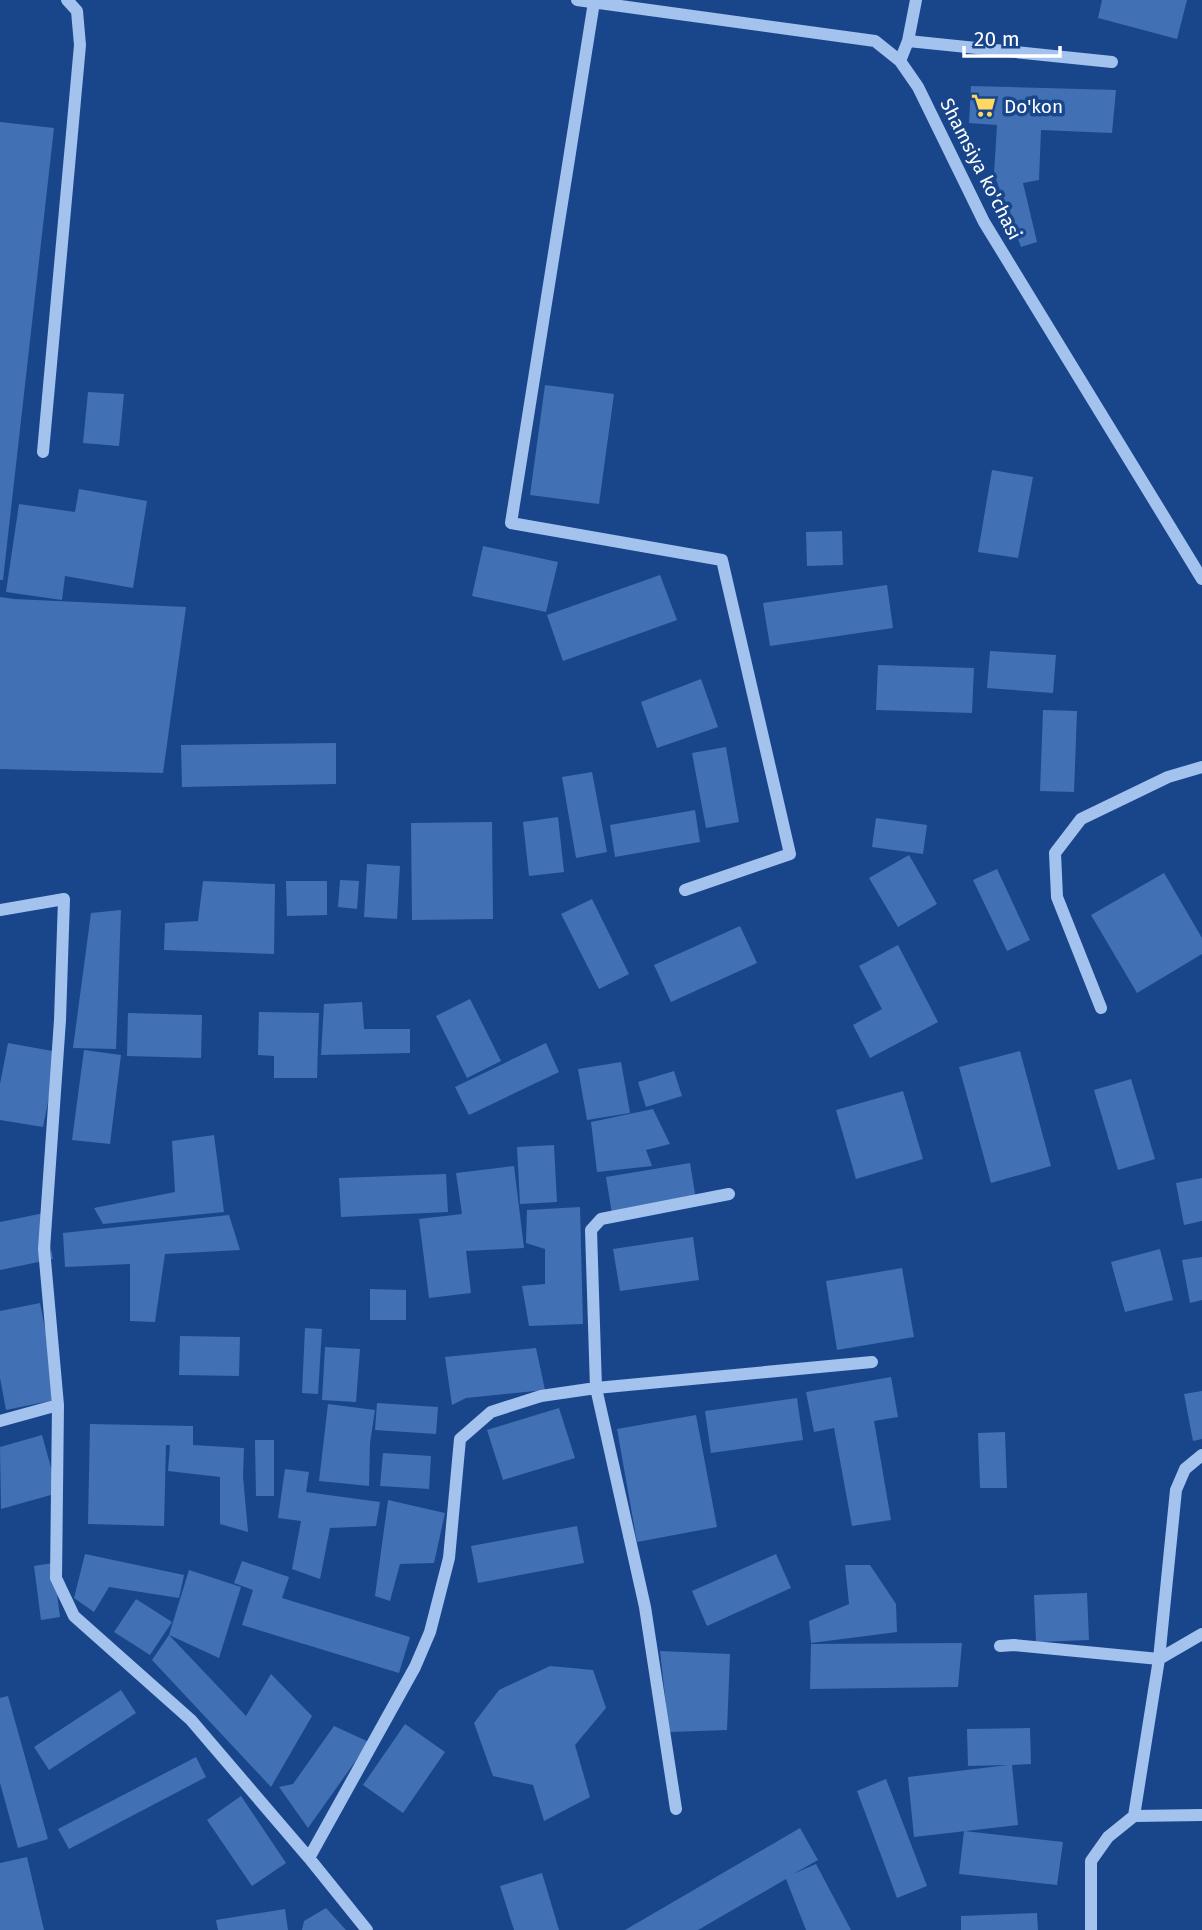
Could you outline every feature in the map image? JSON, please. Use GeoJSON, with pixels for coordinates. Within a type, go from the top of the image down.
{"type":"FeatureCollection","features":[{"type":"Feature","properties":{"kind":"street"},"geometry":{"type":"LineString","coordinates":[[43,452],[80,45],[77,11],[67,0]]}},
{"type":"Feature","properties":{"kind":"street","name":"Shamsiya ko'chasi"},"geometry":{"type":"LineString","coordinates":[[577,0],[876,41],[900,61],[918,87],[984,222],[1202,579]]}},
{"type":"Feature","properties":{"kind":"street"},"geometry":{"type":"LineString","coordinates":[[900,61],[908,41],[916,0]]}},
{"type":"Feature","properties":{"kind":"street"},"geometry":{"type":"LineString","coordinates":[[594,2],[511,523],[722,560],[790,854],[685,890]]}},
{"type":"Feature","properties":{"kind":"street"},"geometry":{"type":"LineString","coordinates":[[908,41],[1112,62]]}},
{"type":"Feature","properties":{"kind":"street"},"geometry":{"type":"LineString","coordinates":[[1101,1008],[1057,897],[1055,853],[1080,819],[1168,777],[1202,767]]}},
{"type":"Feature","properties":{"kind":"street"},"geometry":{"type":"LineString","coordinates":[[0,910],[64,899],[60,1020],[44,1249],[58,1405],[56,1578],[74,1616],[191,1720],[367,1930]]}},
{"type":"Feature","properties":{"kind":"street"},"geometry":{"type":"LineString","coordinates":[[676,1809],[645,1608],[596,1388],[591,1230],[601,1219],[729,1194]]}},
{"type":"Feature","properties":{"kind":"street"},"geometry":{"type":"LineString","coordinates":[[309,1858],[415,1667],[430,1632],[449,1558],[460,1439],[491,1412],[541,1396],[596,1388],[872,1362]]}},
{"type":"Feature","properties":{"kind":"street"},"geometry":{"type":"LineString","coordinates":[[0,1421],[58,1405]]}},
{"type":"Feature","properties":{"kind":"street"},"geometry":{"type":"LineString","coordinates":[[1133,1816],[1159,1659],[1177,1490],[1185,1469],[1202,1455]]}},
{"type":"Feature","properties":{"kind":"street"},"geometry":{"type":"LineString","coordinates":[[1000,1646],[1014,1645],[1159,1659],[1202,1634]]}},
{"type":"Feature","properties":{"kind":"street"},"geometry":{"type":"LineString","coordinates":[[1091,1930],[1091,1861],[1108,1837],[1133,1816],[1202,1815]]}},
{"type":"Feature","properties":{"kind":"building"},"geometry":{"type":"Polygon","coordinates":[[[1102,0],[1187,0],[1177,39],[1098,18],[1102,0]]]}},
{"type":"Feature","properties":{"kind":"building"},"geometry":{"type":"Polygon","coordinates":[[[971,86],[1116,90],[1112,133],[1041,130],[1039,180],[1023,183],[1037,242],[1021,247],[994,174],[997,125],[969,123],[971,86]]]}},
{"type":"Feature","properties":{"kind":"building"},"geometry":{"type":"Polygon","coordinates":[[[0,122],[54,128],[3,580],[0,580],[0,122]]]}},
{"type":"Feature","properties":{"kind":"building"},"geometry":{"type":"Polygon","coordinates":[[[545,385],[614,394],[599,504],[530,495],[545,385]]]}},
{"type":"Feature","properties":{"kind":"building"},"geometry":{"type":"Polygon","coordinates":[[[88,392],[124,394],[119,446],[83,443],[88,392]]]}},
{"type":"Feature","properties":{"kind":"building"},"geometry":{"type":"Polygon","coordinates":[[[992,470],[1033,477],[1018,558],[978,552],[992,470]]]}},
{"type":"Feature","properties":{"kind":"building"},"geometry":{"type":"Polygon","coordinates":[[[79,489],[147,501],[133,588],[65,576],[62,600],[6,592],[19,504],[75,512],[79,489]]]}},
{"type":"Feature","properties":{"kind":"building"},"geometry":{"type":"Polygon","coordinates":[[[842,531],[843,565],[807,566],[806,532],[842,531]]]}},
{"type":"Feature","properties":{"kind":"building"},"geometry":{"type":"Polygon","coordinates":[[[483,546],[558,562],[546,612],[472,596],[483,546]]]}},
{"type":"Feature","properties":{"kind":"building"},"geometry":{"type":"Polygon","coordinates":[[[660,575],[677,620],[563,661],[547,615],[660,575]]]}},
{"type":"Feature","properties":{"kind":"building"},"geometry":{"type":"Polygon","coordinates":[[[887,585],[893,628],[770,646],[763,603],[887,585]]]}},
{"type":"Feature","properties":{"kind":"building"},"geometry":{"type":"Polygon","coordinates":[[[0,597],[186,607],[163,773],[0,769],[0,597]]]}},
{"type":"Feature","properties":{"kind":"building"},"geometry":{"type":"Polygon","coordinates":[[[990,651],[1056,655],[1053,693],[987,688],[990,651]]]}},
{"type":"Feature","properties":{"kind":"building"},"geometry":{"type":"Polygon","coordinates":[[[878,665],[974,668],[972,713],[876,710],[878,665]]]}},
{"type":"Feature","properties":{"kind":"building"},"geometry":{"type":"Polygon","coordinates":[[[701,679],[718,727],[657,748],[641,702],[701,679]]]}},
{"type":"Feature","properties":{"kind":"building"},"geometry":{"type":"Polygon","coordinates":[[[1043,710],[1077,711],[1074,792],[1040,791],[1043,710]]]}},
{"type":"Feature","properties":{"kind":"building"},"geometry":{"type":"Polygon","coordinates":[[[336,743],[336,784],[182,787],[181,745],[336,743]]]}},
{"type":"Feature","properties":{"kind":"building"},"geometry":{"type":"Polygon","coordinates":[[[726,747],[739,822],[706,828],[692,753],[726,747]]]}},
{"type":"Feature","properties":{"kind":"building"},"geometry":{"type":"Polygon","coordinates":[[[592,772],[607,852],[576,858],[562,777],[592,772]]]}},
{"type":"Feature","properties":{"kind":"building"},"geometry":{"type":"Polygon","coordinates":[[[695,810],[700,842],[615,857],[610,825],[695,810]]]}},
{"type":"Feature","properties":{"kind":"building"},"geometry":{"type":"Polygon","coordinates":[[[558,817],[564,872],[529,876],[523,822],[558,817]]]}},
{"type":"Feature","properties":{"kind":"building"},"geometry":{"type":"Polygon","coordinates":[[[876,818],[927,825],[923,854],[872,847],[876,818]]]}},
{"type":"Feature","properties":{"kind":"building"},"geometry":{"type":"Polygon","coordinates":[[[492,822],[493,919],[412,920],[411,823],[492,822]]]}},
{"type":"Feature","properties":{"kind":"building"},"geometry":{"type":"Polygon","coordinates":[[[909,855],[937,904],[898,927],[869,878],[909,855]]]}},
{"type":"Feature","properties":{"kind":"building"},"geometry":{"type":"Polygon","coordinates":[[[367,864],[400,866],[397,919],[364,917],[367,864]]]}},
{"type":"Feature","properties":{"kind":"building"},"geometry":{"type":"Polygon","coordinates":[[[997,869],[1030,940],[1007,951],[973,880],[997,869]]]}},
{"type":"Feature","properties":{"kind":"building"},"geometry":{"type":"Polygon","coordinates":[[[1164,873],[1202,938],[1202,954],[1137,993],[1091,915],[1164,873]]]}},
{"type":"Feature","properties":{"kind":"building"},"geometry":{"type":"Polygon","coordinates":[[[340,880],[359,881],[357,909],[338,907],[340,880]]]}},
{"type":"Feature","properties":{"kind":"building"},"geometry":{"type":"Polygon","coordinates":[[[203,881],[275,884],[274,954],[164,950],[165,923],[198,921],[203,881]]]}},
{"type":"Feature","properties":{"kind":"building"},"geometry":{"type":"Polygon","coordinates":[[[286,881],[327,881],[327,915],[287,916],[286,881]]]}},
{"type":"Feature","properties":{"kind":"building"},"geometry":{"type":"Polygon","coordinates":[[[592,899],[629,974],[599,989],[561,914],[592,899]]]}},
{"type":"Feature","properties":{"kind":"building"},"geometry":{"type":"Polygon","coordinates":[[[121,910],[116,1049],[73,1048],[91,913],[121,910]]]}},
{"type":"Feature","properties":{"kind":"building"},"geometry":{"type":"Polygon","coordinates":[[[740,926],[757,963],[671,1002],[654,965],[740,926]]]}},
{"type":"Feature","properties":{"kind":"building"},"geometry":{"type":"Polygon","coordinates":[[[898,945],[938,1022],[870,1058],[853,1025],[882,1009],[859,966],[898,945]]]}},
{"type":"Feature","properties":{"kind":"building"},"geometry":{"type":"Polygon","coordinates":[[[470,999],[501,1061],[467,1078],[436,1016],[470,999]]]}},
{"type":"Feature","properties":{"kind":"building"},"geometry":{"type":"Polygon","coordinates":[[[362,1002],[364,1029],[410,1029],[410,1053],[321,1055],[324,1004],[362,1002]]]}},
{"type":"Feature","properties":{"kind":"building"},"geometry":{"type":"Polygon","coordinates":[[[259,1012],[319,1013],[317,1078],[274,1078],[274,1056],[258,1055],[259,1012]]]}},
{"type":"Feature","properties":{"kind":"building"},"geometry":{"type":"Polygon","coordinates":[[[128,1013],[202,1015],[201,1058],[127,1056],[128,1013]]]}},
{"type":"Feature","properties":{"kind":"building"},"geometry":{"type":"Polygon","coordinates":[[[8,1043],[58,1052],[43,1127],[0,1120],[0,1084],[8,1043]]]}},
{"type":"Feature","properties":{"kind":"building"},"geometry":{"type":"Polygon","coordinates":[[[546,1043],[559,1072],[469,1115],[455,1087],[546,1043]]]}},
{"type":"Feature","properties":{"kind":"building"},"geometry":{"type":"Polygon","coordinates":[[[84,1050],[121,1055],[110,1144],[72,1140],[84,1050]]]}},
{"type":"Feature","properties":{"kind":"building"},"geometry":{"type":"Polygon","coordinates":[[[1020,1051],[1051,1166],[991,1183],[959,1067],[1020,1051]]]}},
{"type":"Feature","properties":{"kind":"building"},"geometry":{"type":"Polygon","coordinates":[[[621,1062],[630,1113],[587,1120],[578,1069],[621,1062]]]}},
{"type":"Feature","properties":{"kind":"building"},"geometry":{"type":"Polygon","coordinates":[[[674,1071],[682,1096],[646,1107],[638,1082],[674,1071]]]}},
{"type":"Feature","properties":{"kind":"building"},"geometry":{"type":"Polygon","coordinates":[[[1131,1079],[1155,1159],[1118,1170],[1094,1090],[1131,1079]]]}},
{"type":"Feature","properties":{"kind":"building"},"geometry":{"type":"Polygon","coordinates":[[[903,1091],[923,1159],[856,1179],[836,1110],[903,1091]]]}},
{"type":"Feature","properties":{"kind":"building"},"geometry":{"type":"Polygon","coordinates":[[[653,1109],[670,1144],[646,1150],[652,1166],[597,1172],[591,1122],[653,1109]]]}},
{"type":"Feature","properties":{"kind":"building"},"geometry":{"type":"Polygon","coordinates":[[[214,1135],[224,1212],[103,1224],[94,1208],[175,1192],[172,1141],[214,1135]]]}},
{"type":"Feature","properties":{"kind":"building"},"geometry":{"type":"Polygon","coordinates":[[[554,1145],[557,1202],[520,1204],[517,1147],[554,1145]]]}},
{"type":"Feature","properties":{"kind":"building"},"geometry":{"type":"Polygon","coordinates":[[[690,1163],[696,1200],[612,1214],[606,1177],[690,1163]]]}},
{"type":"Feature","properties":{"kind":"building"},"geometry":{"type":"Polygon","coordinates":[[[514,1166],[524,1248],[466,1251],[471,1293],[429,1298],[419,1219],[462,1214],[456,1173],[514,1166]]]}},
{"type":"Feature","properties":{"kind":"building"},"geometry":{"type":"Polygon","coordinates":[[[446,1174],[448,1212],[341,1217],[339,1178],[446,1174]]]}},
{"type":"Feature","properties":{"kind":"building"},"geometry":{"type":"Polygon","coordinates":[[[1202,1178],[1202,1221],[1184,1225],[1176,1183],[1202,1178]]]}},
{"type":"Feature","properties":{"kind":"building"},"geometry":{"type":"Polygon","coordinates":[[[580,1207],[583,1324],[529,1326],[522,1286],[545,1284],[545,1249],[526,1243],[527,1210],[580,1207]]]}},
{"type":"Feature","properties":{"kind":"building"},"geometry":{"type":"Polygon","coordinates":[[[44,1213],[53,1259],[0,1270],[0,1222],[44,1213]]]}},
{"type":"Feature","properties":{"kind":"building"},"geometry":{"type":"Polygon","coordinates":[[[229,1215],[240,1250],[165,1254],[155,1322],[130,1321],[130,1264],[65,1267],[63,1233],[229,1215]]]}},
{"type":"Feature","properties":{"kind":"building"},"geometry":{"type":"Polygon","coordinates":[[[693,1237],[699,1280],[620,1291],[613,1249],[693,1237]]]}},
{"type":"Feature","properties":{"kind":"building"},"geometry":{"type":"Polygon","coordinates":[[[1160,1249],[1173,1300],[1125,1312],[1111,1262],[1160,1249]]]}},
{"type":"Feature","properties":{"kind":"building"},"geometry":{"type":"Polygon","coordinates":[[[1202,1257],[1202,1300],[1190,1303],[1182,1260],[1202,1257]]]}},
{"type":"Feature","properties":{"kind":"building"},"geometry":{"type":"Polygon","coordinates":[[[902,1268],[914,1337],[837,1350],[826,1281],[902,1268]]]}},
{"type":"Feature","properties":{"kind":"building"},"geometry":{"type":"Polygon","coordinates":[[[370,1289],[406,1290],[406,1320],[370,1320],[370,1289]]]}},
{"type":"Feature","properties":{"kind":"building"},"geometry":{"type":"Polygon","coordinates":[[[40,1303],[59,1399],[6,1410],[0,1378],[0,1311],[40,1303]]]}},
{"type":"Feature","properties":{"kind":"building"},"geometry":{"type":"Polygon","coordinates":[[[305,1328],[322,1329],[318,1394],[302,1393],[305,1328]]]}},
{"type":"Feature","properties":{"kind":"building"},"geometry":{"type":"Polygon","coordinates":[[[180,1336],[240,1337],[239,1376],[179,1375],[180,1336]]]}},
{"type":"Feature","properties":{"kind":"building"},"geometry":{"type":"Polygon","coordinates":[[[325,1347],[360,1349],[356,1402],[322,1400],[325,1347]]]}},
{"type":"Feature","properties":{"kind":"building"},"geometry":{"type":"Polygon","coordinates":[[[536,1348],[545,1390],[466,1398],[452,1405],[445,1357],[536,1348]]]}},
{"type":"Feature","properties":{"kind":"building"},"geometry":{"type":"Polygon","coordinates":[[[891,1377],[898,1417],[874,1421],[891,1520],[852,1526],[834,1428],[814,1432],[806,1392],[891,1377]]]}},
{"type":"Feature","properties":{"kind":"building"},"geometry":{"type":"Polygon","coordinates":[[[1202,1391],[1202,1439],[1193,1441],[1184,1394],[1202,1391]]]}},
{"type":"Feature","properties":{"kind":"building"},"geometry":{"type":"Polygon","coordinates":[[[797,1398],[803,1440],[711,1453],[705,1411],[797,1398]]]}},
{"type":"Feature","properties":{"kind":"building"},"geometry":{"type":"Polygon","coordinates":[[[377,1403],[438,1407],[436,1434],[375,1430],[377,1403]]]}},
{"type":"Feature","properties":{"kind":"building"},"geometry":{"type":"Polygon","coordinates":[[[328,1404],[375,1410],[370,1443],[369,1486],[319,1481],[328,1404]]]}},
{"type":"Feature","properties":{"kind":"building"},"geometry":{"type":"Polygon","coordinates":[[[559,1408],[575,1458],[503,1480],[487,1430],[559,1408]]]}},
{"type":"Feature","properties":{"kind":"building"},"geometry":{"type":"Polygon","coordinates":[[[696,1415],[717,1527],[637,1542],[617,1429],[696,1415]]]}},
{"type":"Feature","properties":{"kind":"building"},"geometry":{"type":"Polygon","coordinates":[[[90,1424],[193,1426],[193,1445],[244,1448],[243,1476],[248,1532],[220,1524],[220,1477],[168,1471],[170,1445],[166,1445],[164,1526],[88,1524],[90,1424]]]}},
{"type":"Feature","properties":{"kind":"building"},"geometry":{"type":"Polygon","coordinates":[[[1005,1432],[1007,1488],[980,1488],[978,1433],[1005,1432]]]}},
{"type":"Feature","properties":{"kind":"building"},"geometry":{"type":"Polygon","coordinates":[[[42,1435],[58,1493],[1,1509],[0,1447],[42,1435]]]}},
{"type":"Feature","properties":{"kind":"building"},"geometry":{"type":"Polygon","coordinates":[[[255,1440],[274,1440],[274,1496],[256,1496],[255,1440]]]}},
{"type":"Feature","properties":{"kind":"building"},"geometry":{"type":"Polygon","coordinates":[[[383,1453],[431,1456],[429,1489],[380,1486],[383,1453]]]}},
{"type":"Feature","properties":{"kind":"building"},"geometry":{"type":"Polygon","coordinates":[[[285,1469],[309,1472],[306,1492],[380,1502],[376,1526],[330,1528],[320,1579],[292,1569],[301,1521],[278,1518],[285,1469]]]}},
{"type":"Feature","properties":{"kind":"building"},"geometry":{"type":"Polygon","coordinates":[[[388,1500],[445,1513],[434,1563],[400,1564],[390,1601],[375,1596],[388,1500]]]}},
{"type":"Feature","properties":{"kind":"building"},"geometry":{"type":"Polygon","coordinates":[[[577,1526],[584,1563],[478,1583],[471,1546],[577,1526]]]}},
{"type":"Feature","properties":{"kind":"building"},"geometry":{"type":"Polygon","coordinates":[[[85,1554],[184,1575],[179,1598],[109,1587],[94,1612],[74,1598],[85,1554]]]}},
{"type":"Feature","properties":{"kind":"building"},"geometry":{"type":"Polygon","coordinates":[[[776,1554],[791,1588],[707,1626],[692,1591],[776,1554]]]}},
{"type":"Feature","properties":{"kind":"building"},"geometry":{"type":"Polygon","coordinates":[[[242,1561],[289,1577],[282,1598],[410,1637],[399,1673],[242,1625],[253,1590],[234,1583],[242,1561]]]}},
{"type":"Feature","properties":{"kind":"building"},"geometry":{"type":"Polygon","coordinates":[[[53,1563],[60,1617],[41,1620],[34,1566],[53,1563]]]}},
{"type":"Feature","properties":{"kind":"building"},"geometry":{"type":"Polygon","coordinates":[[[845,1565],[870,1565],[896,1604],[897,1632],[811,1643],[809,1621],[849,1604],[845,1565]]]}},
{"type":"Feature","properties":{"kind":"building"},"geometry":{"type":"Polygon","coordinates":[[[189,1570],[241,1587],[219,1658],[169,1635],[189,1570]]]}},
{"type":"Feature","properties":{"kind":"building"},"geometry":{"type":"Polygon","coordinates":[[[1087,1593],[1089,1640],[1036,1642],[1034,1595],[1087,1593]]]}},
{"type":"Feature","properties":{"kind":"building"},"geometry":{"type":"Polygon","coordinates":[[[136,1599],[172,1622],[150,1655],[114,1632],[136,1599]]]}},
{"type":"Feature","properties":{"kind":"building"},"geometry":{"type":"Polygon","coordinates":[[[169,1635],[246,1716],[271,1674],[312,1716],[271,1787],[152,1660],[169,1635]]]}},
{"type":"Feature","properties":{"kind":"building"},"geometry":{"type":"Polygon","coordinates":[[[962,1643],[958,1687],[810,1689],[811,1644],[962,1643]]]}},
{"type":"Feature","properties":{"kind":"building"},"geometry":{"type":"Polygon","coordinates":[[[660,1651],[730,1654],[727,1730],[669,1732],[660,1651]]]}},
{"type":"Feature","properties":{"kind":"building"},"geometry":{"type":"Polygon","coordinates":[[[550,1666],[593,1670],[606,1708],[575,1745],[590,1797],[544,1821],[533,1785],[493,1776],[474,1723],[499,1690],[550,1666]]]}},
{"type":"Feature","properties":{"kind":"building"},"geometry":{"type":"Polygon","coordinates":[[[121,1690],[136,1713],[49,1770],[34,1747],[121,1690]]]}},
{"type":"Feature","properties":{"kind":"building"},"geometry":{"type":"Polygon","coordinates":[[[8,1696],[48,1839],[18,1848],[0,1783],[0,1698],[8,1696]]]}},
{"type":"Feature","properties":{"kind":"building"},"geometry":{"type":"Polygon","coordinates":[[[405,1724],[445,1752],[403,1813],[363,1785],[405,1724]]]}},
{"type":"Feature","properties":{"kind":"building"},"geometry":{"type":"Polygon","coordinates":[[[334,1726],[369,1742],[308,1828],[279,1787],[293,1784],[334,1726]]]}},
{"type":"Feature","properties":{"kind":"building"},"geometry":{"type":"Polygon","coordinates":[[[1030,1728],[1031,1764],[1012,1765],[1018,1825],[914,1837],[908,1777],[1008,1765],[968,1766],[967,1729],[1030,1728]]]}},
{"type":"Feature","properties":{"kind":"building"},"geometry":{"type":"Polygon","coordinates":[[[196,1757],[206,1777],[69,1849],[58,1829],[196,1757]]]}},
{"type":"Feature","properties":{"kind":"building"},"geometry":{"type":"Polygon","coordinates":[[[886,1779],[927,1886],[897,1898],[857,1791],[886,1779]]]}},
{"type":"Feature","properties":{"kind":"building"},"geometry":{"type":"Polygon","coordinates":[[[241,1796],[286,1863],[252,1886],[207,1820],[241,1796]]]}},
{"type":"Feature","properties":{"kind":"building"},"geometry":{"type":"Polygon","coordinates":[[[800,1828],[818,1860],[793,1874],[816,1864],[851,1930],[806,1930],[786,1879],[698,1930],[625,1930],[800,1828]]]}},
{"type":"Feature","properties":{"kind":"building"},"geometry":{"type":"Polygon","coordinates":[[[964,1831],[1063,1842],[1057,1885],[959,1874],[964,1831]]]}},
{"type":"Feature","properties":{"kind":"building"},"geometry":{"type":"Polygon","coordinates":[[[27,1857],[44,1930],[0,1930],[0,1863],[27,1857]]]}},
{"type":"Feature","properties":{"kind":"building"},"geometry":{"type":"Polygon","coordinates":[[[542,1873],[559,1930],[514,1930],[500,1886],[542,1873]]]}},
{"type":"Feature","properties":{"kind":"building"},"geometry":{"type":"Polygon","coordinates":[[[326,1908],[346,1930],[302,1930],[304,1921],[326,1908]]]}},
{"type":"Feature","properties":{"kind":"building"},"geometry":{"type":"Polygon","coordinates":[[[285,1909],[288,1930],[218,1930],[216,1920],[285,1909]]]}},
{"type":"Feature","properties":{"kind":"building"},"geometry":{"type":"Polygon","coordinates":[[[1037,1913],[1038,1930],[961,1930],[961,1916],[1037,1913]]]}},
{"type":"Feature","properties":{"kind":"place","name":"Do'kon"},"geometry":{"type":"Point","coordinates":[984,106]}}]}
